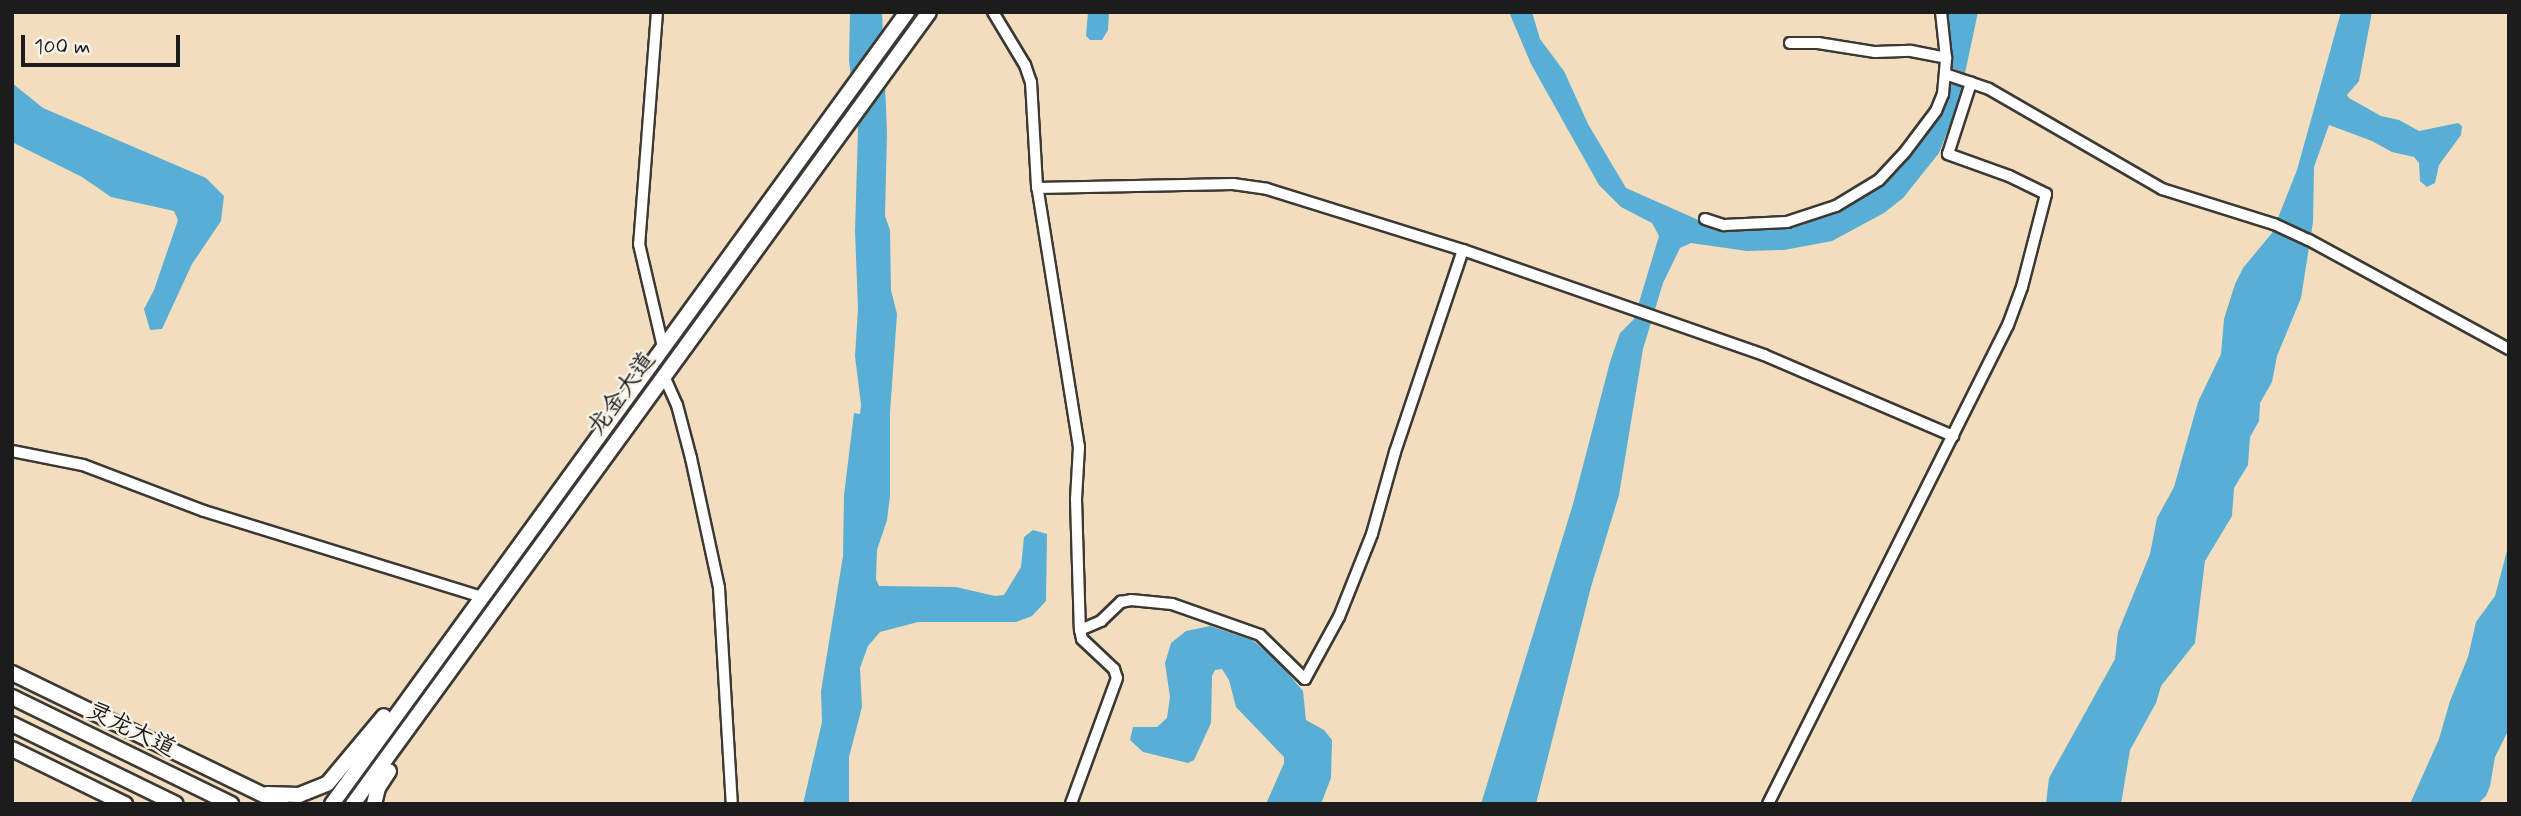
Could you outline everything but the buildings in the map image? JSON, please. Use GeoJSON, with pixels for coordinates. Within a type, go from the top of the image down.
{"type":"FeatureCollection","features":[{"type":"Feature","properties":{"kind":"main road","name":"龙金大道"},"geometry":{"type":"LineString","coordinates":[[332,804],[907,12]]}},
{"type":"Feature","properties":{"kind":"main road","name":"龙金大道"},"geometry":{"type":"LineString","coordinates":[[353,804],[929,12]]}},
{"type":"Feature","properties":{"kind":"main road"},"geometry":{"type":"LineString","coordinates":[[259,793],[299,795],[328,783],[400,695],[433,664]]}},
{"type":"Feature","properties":{"kind":"main road"},"geometry":{"type":"LineString","coordinates":[[374,804],[381,782],[437,703],[452,668]]}},
{"type":"Feature","properties":{"kind":"main road"},"geometry":{"type":"LineString","coordinates":[[12,673],[282,804]]}},
{"type":"Feature","properties":{"kind":"main road","name":"灵龙大道"},"geometry":{"type":"LineString","coordinates":[[12,697],[230,804]]}},
{"type":"Feature","properties":{"kind":"main road","name":"灵龙大道"},"geometry":{"type":"LineString","coordinates":[[12,724],[176,804]]}},
{"type":"Feature","properties":{"kind":"main road"},"geometry":{"type":"LineString","coordinates":[[12,749],[125,804]]}},
{"type":"Feature","properties":{"kind":"street"},"geometry":{"type":"LineString","coordinates":[[657,12],[639,244],[663,347]]}},
{"type":"Feature","properties":{"kind":"street"},"geometry":{"type":"LineString","coordinates":[[993,12],[1030,76],[1037,188],[1079,447],[1076,499],[1080,631],[1082,639],[1114,669],[1117,682],[1071,804]]}},
{"type":"Feature","properties":{"kind":"street"},"geometry":{"type":"LineString","coordinates":[[1705,219],[1724,225],[1787,222],[1852,198],[1882,177],[1936,111],[1943,94],[1945,58],[1941,12]]}},
{"type":"Feature","properties":{"kind":"street"},"geometry":{"type":"LineString","coordinates":[[1790,43],[1818,43],[1875,52],[1911,51],[1945,58]]}},
{"type":"Feature","properties":{"kind":"street"},"geometry":{"type":"LineString","coordinates":[[1945,74],[1989,89],[2162,189],[2274,224],[2309,240],[2509,349]]}},
{"type":"Feature","properties":{"kind":"street"},"geometry":{"type":"LineString","coordinates":[[1768,804],[2018,301],[2046,194],[2008,176],[1948,154],[1970,83]]}},
{"type":"Feature","properties":{"kind":"street"},"geometry":{"type":"LineString","coordinates":[[1037,188],[1244,185],[1463,250],[1764,355],[1953,436]]}},
{"type":"Feature","properties":{"kind":"street"},"geometry":{"type":"LineString","coordinates":[[1080,631],[1101,621],[1121,602],[1130,600],[1172,604],[1260,635],[1305,679],[1339,617],[1371,534],[1395,452],[1463,250]]}},
{"type":"Feature","properties":{"kind":"street"},"geometry":{"type":"LineString","coordinates":[[664,376],[677,405],[719,588],[732,804]]}},
{"type":"Feature","properties":{"kind":"street"},"geometry":{"type":"LineString","coordinates":[[12,451],[83,465],[204,511],[482,597]]}},
{"type":"Feature","properties":{"kind":"water"},"geometry":{"type":"Polygon","coordinates":[[[850,12],[882,12],[887,132],[885,216],[890,230],[891,290],[897,314],[890,413],[890,496],[887,520],[877,550],[876,579],[879,586],[956,587],[995,596],[1004,595],[1021,567],[1024,537],[1033,530],[1047,534],[1046,601],[1032,616],[1016,622],[918,622],[880,632],[868,646],[860,668],[862,707],[849,757],[849,804],[803,804],[822,722],[821,691],[843,556],[844,495],[854,413],[860,414],[861,405],[855,356],[858,309],[855,231],[858,130],[849,61],[850,12]]]}},
{"type":"Feature","properties":{"kind":"water"},"geometry":{"type":"Polygon","coordinates":[[[1088,12],[1109,12],[1108,30],[1102,40],[1090,40],[1086,36],[1088,12]]]}},
{"type":"Feature","properties":{"kind":"water"},"geometry":{"type":"Polygon","coordinates":[[[1509,12],[1532,12],[1540,39],[1564,71],[1588,124],[1626,188],[1712,226],[1779,227],[1870,189],[1943,105],[1950,83],[1964,88],[1939,153],[1903,198],[1884,213],[1832,241],[1784,250],[1747,251],[1691,243],[1680,248],[1663,283],[1643,349],[1619,495],[1591,587],[1536,804],[1481,804],[1573,504],[1610,362],[1620,333],[1634,319],[1659,236],[1652,223],[1621,207],[1599,185],[1531,64],[1509,12]]]}},
{"type":"Feature","properties":{"kind":"water"},"geometry":{"type":"Polygon","coordinates":[[[1944,12],[1978,12],[1965,73],[1952,68],[1944,12]]]}},
{"type":"Feature","properties":{"kind":"water"},"geometry":{"type":"Polygon","coordinates":[[[2341,12],[2372,12],[2359,81],[2347,95],[2349,98],[2381,116],[2399,120],[2419,131],[2458,123],[2462,126],[2461,135],[2439,165],[2435,183],[2427,187],[2420,181],[2419,163],[2414,157],[2392,152],[2372,141],[2329,125],[2314,167],[2313,222],[2301,298],[2277,356],[2272,382],[2260,403],[2259,421],[2250,437],[2248,465],[2234,488],[2232,516],[2205,561],[2195,643],[2161,686],[2156,703],[2130,750],[2121,804],[2046,804],[2049,778],[2115,659],[2118,632],[2150,554],[2157,518],[2174,487],[2198,402],[2221,354],[2224,319],[2235,284],[2243,268],[2272,233],[2297,170],[2341,12]]]}},
{"type":"Feature","properties":{"kind":"water"},"geometry":{"type":"Polygon","coordinates":[[[12,83],[43,108],[206,178],[224,196],[221,221],[192,264],[162,329],[150,330],[144,309],[154,290],[178,220],[174,211],[111,197],[82,177],[12,142],[12,83]]]}},
{"type":"Feature","properties":{"kind":"water"},"geometry":{"type":"Polygon","coordinates":[[[2509,543],[2509,729],[2495,757],[2490,786],[2486,796],[2477,804],[2410,804],[2439,739],[2450,701],[2468,657],[2476,622],[2495,596],[2509,543]]]}},
{"type":"Feature","properties":{"kind":"water"},"geometry":{"type":"Polygon","coordinates":[[[1210,626],[1252,640],[1275,658],[1303,691],[1306,720],[1324,730],[1332,740],[1331,778],[1321,804],[1266,804],[1284,763],[1284,757],[1236,707],[1229,680],[1222,669],[1215,670],[1212,676],[1211,723],[1194,760],[1188,763],[1143,752],[1130,740],[1133,727],[1157,727],[1167,718],[1170,697],[1165,663],[1171,643],[1186,631],[1210,626]]]}}]}
